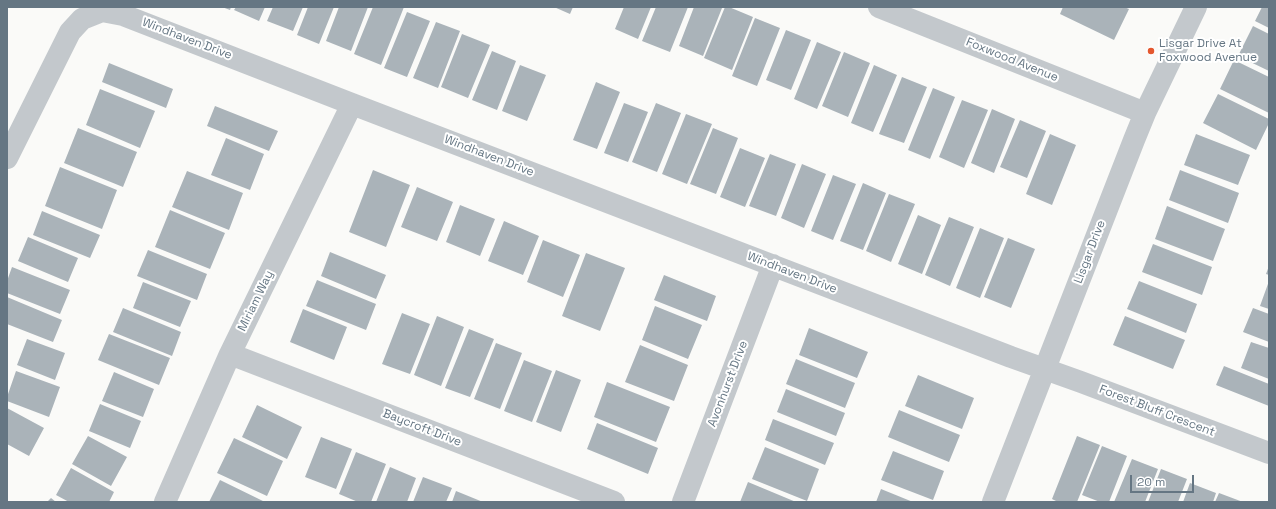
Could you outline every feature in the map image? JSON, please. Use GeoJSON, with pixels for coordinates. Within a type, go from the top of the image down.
{"type":"FeatureCollection","features":[{"type":"Feature","properties":{"kind":"street","name":"Lisgar Drive"},"geometry":{"type":"LineString","coordinates":[[993,502],[1134,140],[1196,7]]}},
{"type":"Feature","properties":{"kind":"street","name":"Foxwood Avenue"},"geometry":{"type":"LineString","coordinates":[[884,8],[1146,113]]}},
{"type":"Feature","properties":{"kind":"street","name":"Windhaven Drive"},"geometry":{"type":"LineString","coordinates":[[7,158],[70,32],[82,19],[102,11],[124,15],[1044,369]]}},
{"type":"Feature","properties":{"kind":"street","name":"Miriam Way"},"geometry":{"type":"LineString","coordinates":[[165,502],[230,354],[352,104]]}},
{"type":"Feature","properties":{"kind":"street","name":"Avonhurst Drive"},"geometry":{"type":"LineString","coordinates":[[683,502],[773,265]]}},
{"type":"Feature","properties":{"kind":"street","name":"Baycroft Drive"},"geometry":{"type":"LineString","coordinates":[[230,354],[614,502]]}},
{"type":"Feature","properties":{"kind":"street","name":"Forest Bluff Crescent"},"geometry":{"type":"LineString","coordinates":[[1044,369],[1269,453]]}},
{"type":"Feature","properties":{"kind":"building"},"geometry":{"type":"Polygon","coordinates":[[[222,7],[231,7],[230,10],[222,7]]]}},
{"type":"Feature","properties":{"kind":"building"},"geometry":{"type":"Polygon","coordinates":[[[236,7],[265,7],[259,21],[234,10],[236,7]]]}},
{"type":"Feature","properties":{"kind":"building"},"geometry":{"type":"Polygon","coordinates":[[[273,7],[303,7],[293,31],[267,21],[273,7]]]}},
{"type":"Feature","properties":{"kind":"building"},"geometry":{"type":"Polygon","coordinates":[[[308,7],[334,7],[319,44],[297,35],[308,7]]]}},
{"type":"Feature","properties":{"kind":"building"},"geometry":{"type":"Polygon","coordinates":[[[339,7],[368,7],[351,51],[326,41],[339,7]]]}},
{"type":"Feature","properties":{"kind":"building"},"geometry":{"type":"Polygon","coordinates":[[[373,7],[404,7],[381,65],[354,54],[373,7]]]}},
{"type":"Feature","properties":{"kind":"building"},"geometry":{"type":"Polygon","coordinates":[[[554,7],[573,7],[570,14],[554,7]]]}},
{"type":"Feature","properties":{"kind":"building"},"geometry":{"type":"Polygon","coordinates":[[[624,7],[651,7],[638,39],[615,29],[624,7]]]}},
{"type":"Feature","properties":{"kind":"building"},"geometry":{"type":"Polygon","coordinates":[[[656,7],[688,7],[670,52],[642,41],[656,7]]]}},
{"type":"Feature","properties":{"kind":"building"},"geometry":{"type":"Polygon","coordinates":[[[694,7],[722,8],[703,56],[679,46],[694,7]]]}},
{"type":"Feature","properties":{"kind":"building"},"geometry":{"type":"Polygon","coordinates":[[[725,7],[729,7],[753,17],[732,70],[704,58],[725,7]]]}},
{"type":"Feature","properties":{"kind":"building"},"geometry":{"type":"Polygon","coordinates":[[[1063,7],[1124,7],[1129,9],[1114,40],[1060,14],[1063,7]]]}},
{"type":"Feature","properties":{"kind":"building"},"geometry":{"type":"Polygon","coordinates":[[[1262,7],[1269,7],[1269,28],[1255,21],[1262,7]]]}},
{"type":"Feature","properties":{"kind":"building"},"geometry":{"type":"Polygon","coordinates":[[[407,12],[430,21],[407,77],[384,68],[407,12]]]}},
{"type":"Feature","properties":{"kind":"building"},"geometry":{"type":"Polygon","coordinates":[[[755,18],[780,28],[757,86],[732,76],[755,18]]]}},
{"type":"Feature","properties":{"kind":"building"},"geometry":{"type":"Polygon","coordinates":[[[436,22],[460,31],[438,88],[413,78],[436,22]]]}},
{"type":"Feature","properties":{"kind":"building"},"geometry":{"type":"Polygon","coordinates":[[[1253,26],[1269,34],[1269,71],[1238,56],[1253,26]]]}},
{"type":"Feature","properties":{"kind":"building"},"geometry":{"type":"Polygon","coordinates":[[[786,30],[811,40],[791,90],[766,80],[786,30]]]}},
{"type":"Feature","properties":{"kind":"building"},"geometry":{"type":"Polygon","coordinates":[[[462,34],[490,45],[468,98],[441,87],[462,34]]]}},
{"type":"Feature","properties":{"kind":"building"},"geometry":{"type":"Polygon","coordinates":[[[817,42],[841,52],[817,109],[794,99],[817,42]]]}},
{"type":"Feature","properties":{"kind":"building"},"geometry":{"type":"Polygon","coordinates":[[[492,51],[516,61],[497,110],[472,100],[492,51]]]}},
{"type":"Feature","properties":{"kind":"building"},"geometry":{"type":"Polygon","coordinates":[[[844,52],[870,63],[848,117],[822,106],[844,52]]]}},
{"type":"Feature","properties":{"kind":"building"},"geometry":{"type":"Polygon","coordinates":[[[1234,60],[1269,77],[1269,113],[1220,89],[1234,60]]]}},
{"type":"Feature","properties":{"kind":"building"},"geometry":{"type":"Polygon","coordinates":[[[109,63],[173,89],[166,108],[102,82],[109,63]]]}},
{"type":"Feature","properties":{"kind":"building"},"geometry":{"type":"Polygon","coordinates":[[[520,65],[546,75],[527,121],[502,111],[520,65]]]}},
{"type":"Feature","properties":{"kind":"building"},"geometry":{"type":"Polygon","coordinates":[[[874,65],[897,75],[873,132],[851,123],[874,65]]]}},
{"type":"Feature","properties":{"kind":"building"},"geometry":{"type":"Polygon","coordinates":[[[902,77],[927,87],[904,143],[879,134],[902,77]]]}},
{"type":"Feature","properties":{"kind":"building"},"geometry":{"type":"Polygon","coordinates":[[[596,82],[620,92],[597,149],[573,140],[596,82]]]}},
{"type":"Feature","properties":{"kind":"building"},"geometry":{"type":"Polygon","coordinates":[[[933,88],[955,97],[930,159],[908,150],[933,88]]]}},
{"type":"Feature","properties":{"kind":"building"},"geometry":{"type":"Polygon","coordinates":[[[100,89],[155,111],[140,148],[86,125],[100,89]]]}},
{"type":"Feature","properties":{"kind":"building"},"geometry":{"type":"Polygon","coordinates":[[[1218,94],[1269,119],[1269,123],[1256,150],[1203,123],[1218,94]]]}},
{"type":"Feature","properties":{"kind":"building"},"geometry":{"type":"Polygon","coordinates":[[[962,100],[988,110],[964,168],[939,157],[962,100]]]}},
{"type":"Feature","properties":{"kind":"building"},"geometry":{"type":"Polygon","coordinates":[[[624,103],[648,112],[628,162],[604,153],[624,103]]]}},
{"type":"Feature","properties":{"kind":"building"},"geometry":{"type":"Polygon","coordinates":[[[656,103],[681,113],[657,172],[632,162],[656,103]]]}},
{"type":"Feature","properties":{"kind":"building"},"geometry":{"type":"Polygon","coordinates":[[[215,106],[278,131],[269,151],[207,126],[215,106]]]}},
{"type":"Feature","properties":{"kind":"building"},"geometry":{"type":"Polygon","coordinates":[[[992,109],[1015,119],[994,173],[971,163],[992,109]]]}},
{"type":"Feature","properties":{"kind":"building"},"geometry":{"type":"Polygon","coordinates":[[[686,114],[712,124],[687,184],[662,174],[686,114]]]}},
{"type":"Feature","properties":{"kind":"building"},"geometry":{"type":"Polygon","coordinates":[[[1020,120],[1046,131],[1027,178],[1000,167],[1020,120]]]}},
{"type":"Feature","properties":{"kind":"building"},"geometry":{"type":"Polygon","coordinates":[[[78,128],[137,152],[123,187],[64,163],[78,128]]]}},
{"type":"Feature","properties":{"kind":"building"},"geometry":{"type":"Polygon","coordinates":[[[713,128],[738,138],[716,194],[690,184],[713,128]]]}},
{"type":"Feature","properties":{"kind":"building"},"geometry":{"type":"Polygon","coordinates":[[[1050,134],[1076,145],[1052,205],[1026,194],[1050,134]]]}},
{"type":"Feature","properties":{"kind":"building"},"geometry":{"type":"Polygon","coordinates":[[[1196,134],[1250,155],[1238,185],[1184,165],[1196,134]]]}},
{"type":"Feature","properties":{"kind":"building"},"geometry":{"type":"Polygon","coordinates":[[[226,138],[264,154],[250,190],[211,175],[226,138]]]}},
{"type":"Feature","properties":{"kind":"building"},"geometry":{"type":"Polygon","coordinates":[[[740,148],[765,158],[745,207],[720,197],[740,148]]]}},
{"type":"Feature","properties":{"kind":"building"},"geometry":{"type":"Polygon","coordinates":[[[770,154],[796,164],[776,216],[749,206],[770,154]]]}},
{"type":"Feature","properties":{"kind":"building"},"geometry":{"type":"Polygon","coordinates":[[[802,164],[826,174],[804,228],[781,218],[802,164]]]}},
{"type":"Feature","properties":{"kind":"building"},"geometry":{"type":"Polygon","coordinates":[[[60,167],[117,190],[102,229],[45,206],[60,167]]]}},
{"type":"Feature","properties":{"kind":"building"},"geometry":{"type":"Polygon","coordinates":[[[373,170],[410,185],[386,247],[349,232],[373,170]]]}},
{"type":"Feature","properties":{"kind":"building"},"geometry":{"type":"Polygon","coordinates":[[[1180,170],[1239,193],[1228,223],[1169,200],[1180,170]]]}},
{"type":"Feature","properties":{"kind":"building"},"geometry":{"type":"Polygon","coordinates":[[[187,171],[243,193],[229,230],[172,207],[187,171]]]}},
{"type":"Feature","properties":{"kind":"building"},"geometry":{"type":"Polygon","coordinates":[[[833,175],[856,184],[833,240],[811,231],[833,175]]]}},
{"type":"Feature","properties":{"kind":"building"},"geometry":{"type":"Polygon","coordinates":[[[863,183],[886,193],[863,250],[840,241],[863,183]]]}},
{"type":"Feature","properties":{"kind":"building"},"geometry":{"type":"Polygon","coordinates":[[[417,187],[453,202],[437,241],[401,227],[417,187]]]}},
{"type":"Feature","properties":{"kind":"building"},"geometry":{"type":"Polygon","coordinates":[[[889,194],[915,204],[891,262],[866,251],[889,194]]]}},
{"type":"Feature","properties":{"kind":"building"},"geometry":{"type":"Polygon","coordinates":[[[460,205],[495,219],[480,256],[446,242],[460,205]]]}},
{"type":"Feature","properties":{"kind":"building"},"geometry":{"type":"Polygon","coordinates":[[[1167,206],[1225,229],[1213,261],[1155,239],[1167,206]]]}},
{"type":"Feature","properties":{"kind":"building"},"geometry":{"type":"Polygon","coordinates":[[[170,210],[225,233],[210,269],[155,247],[170,210]]]}},
{"type":"Feature","properties":{"kind":"building"},"geometry":{"type":"Polygon","coordinates":[[[42,211],[100,235],[90,258],[33,235],[42,211]]]}},
{"type":"Feature","properties":{"kind":"building"},"geometry":{"type":"Polygon","coordinates":[[[918,215],[941,225],[922,274],[898,264],[918,215]]]}},
{"type":"Feature","properties":{"kind":"building"},"geometry":{"type":"Polygon","coordinates":[[[949,217],[974,227],[950,286],[925,275],[949,217]]]}},
{"type":"Feature","properties":{"kind":"building"},"geometry":{"type":"Polygon","coordinates":[[[504,221],[539,236],[523,275],[488,261],[504,221]]]}},
{"type":"Feature","properties":{"kind":"building"},"geometry":{"type":"Polygon","coordinates":[[[980,228],[1004,238],[980,298],[956,288],[980,228]]]}},
{"type":"Feature","properties":{"kind":"building"},"geometry":{"type":"Polygon","coordinates":[[[28,237],[78,258],[68,282],[18,261],[28,237]]]}},
{"type":"Feature","properties":{"kind":"building"},"geometry":{"type":"Polygon","coordinates":[[[1008,238],[1035,249],[1011,308],[984,297],[1008,238]]]}},
{"type":"Feature","properties":{"kind":"building"},"geometry":{"type":"Polygon","coordinates":[[[543,240],[580,255],[563,297],[527,282],[543,240]]]}},
{"type":"Feature","properties":{"kind":"building"},"geometry":{"type":"Polygon","coordinates":[[[1153,244],[1212,267],[1202,295],[1142,272],[1153,244]]]}},
{"type":"Feature","properties":{"kind":"building"},"geometry":{"type":"Polygon","coordinates":[[[148,250],[207,274],[197,300],[137,276],[148,250]]]}},
{"type":"Feature","properties":{"kind":"building"},"geometry":{"type":"Polygon","coordinates":[[[330,252],[386,275],[376,299],[321,276],[330,252]]]}},
{"type":"Feature","properties":{"kind":"building"},"geometry":{"type":"Polygon","coordinates":[[[586,253],[625,268],[600,331],[562,316],[586,253]]]}},
{"type":"Feature","properties":{"kind":"building"},"geometry":{"type":"Polygon","coordinates":[[[1269,266],[1269,275],[1266,274],[1269,266]]]}},
{"type":"Feature","properties":{"kind":"building"},"geometry":{"type":"Polygon","coordinates":[[[12,267],[70,290],[60,314],[7,293],[7,281],[12,267]]]}},
{"type":"Feature","properties":{"kind":"building"},"geometry":{"type":"Polygon","coordinates":[[[664,275],[716,296],[707,321],[654,300],[664,275]]]}},
{"type":"Feature","properties":{"kind":"building"},"geometry":{"type":"Polygon","coordinates":[[[317,280],[376,304],[366,330],[306,306],[317,280]]]}},
{"type":"Feature","properties":{"kind":"building"},"geometry":{"type":"Polygon","coordinates":[[[1139,281],[1197,304],[1186,333],[1127,309],[1139,281]]]}},
{"type":"Feature","properties":{"kind":"building"},"geometry":{"type":"Polygon","coordinates":[[[1269,281],[1269,309],[1260,306],[1269,281]]]}},
{"type":"Feature","properties":{"kind":"building"},"geometry":{"type":"Polygon","coordinates":[[[143,282],[191,301],[180,327],[133,308],[143,282]]]}},
{"type":"Feature","properties":{"kind":"building"},"geometry":{"type":"Polygon","coordinates":[[[7,297],[62,320],[53,342],[7,324],[7,297]]]}},
{"type":"Feature","properties":{"kind":"building"},"geometry":{"type":"Polygon","coordinates":[[[655,306],[702,325],[688,359],[642,340],[655,306]]]}},
{"type":"Feature","properties":{"kind":"building"},"geometry":{"type":"Polygon","coordinates":[[[123,308],[181,332],[172,356],[113,332],[123,308]]]}},
{"type":"Feature","properties":{"kind":"building"},"geometry":{"type":"Polygon","coordinates":[[[1253,308],[1269,314],[1269,342],[1243,332],[1253,308]]]}},
{"type":"Feature","properties":{"kind":"building"},"geometry":{"type":"Polygon","coordinates":[[[303,309],[347,327],[334,360],[290,342],[303,309]]]}},
{"type":"Feature","properties":{"kind":"building"},"geometry":{"type":"Polygon","coordinates":[[[402,313],[430,324],[410,374],[382,364],[402,313]]]}},
{"type":"Feature","properties":{"kind":"building"},"geometry":{"type":"Polygon","coordinates":[[[437,316],[464,327],[441,386],[414,375],[437,316]]]}},
{"type":"Feature","properties":{"kind":"building"},"geometry":{"type":"Polygon","coordinates":[[[1125,316],[1185,340],[1173,369],[1113,345],[1125,316]]]}},
{"type":"Feature","properties":{"kind":"building"},"geometry":{"type":"Polygon","coordinates":[[[809,328],[868,352],[857,378],[799,355],[809,328]]]}},
{"type":"Feature","properties":{"kind":"building"},"geometry":{"type":"Polygon","coordinates":[[[469,329],[494,339],[470,397],[445,388],[469,329]]]}},
{"type":"Feature","properties":{"kind":"building"},"geometry":{"type":"Polygon","coordinates":[[[109,334],[170,358],[159,385],[98,360],[109,334]]]}},
{"type":"Feature","properties":{"kind":"building"},"geometry":{"type":"Polygon","coordinates":[[[27,339],[65,353],[55,380],[17,365],[27,339]]]}},
{"type":"Feature","properties":{"kind":"building"},"geometry":{"type":"Polygon","coordinates":[[[1251,342],[1269,348],[1269,379],[1241,368],[1251,342]]]}},
{"type":"Feature","properties":{"kind":"building"},"geometry":{"type":"Polygon","coordinates":[[[496,343],[522,353],[500,409],[474,399],[496,343]]]}},
{"type":"Feature","properties":{"kind":"building"},"geometry":{"type":"Polygon","coordinates":[[[640,345],[688,365],[674,401],[625,382],[640,345]]]}},
{"type":"Feature","properties":{"kind":"building"},"geometry":{"type":"Polygon","coordinates":[[[796,359],[855,383],[845,408],[786,384],[796,359]]]}},
{"type":"Feature","properties":{"kind":"building"},"geometry":{"type":"Polygon","coordinates":[[[524,360],[552,371],[532,422],[504,411],[524,360]]]}},
{"type":"Feature","properties":{"kind":"building"},"geometry":{"type":"Polygon","coordinates":[[[1224,366],[1269,384],[1269,406],[1216,385],[1224,366]]]}},
{"type":"Feature","properties":{"kind":"building"},"geometry":{"type":"Polygon","coordinates":[[[556,370],[581,380],[561,432],[536,422],[556,370]]]}},
{"type":"Feature","properties":{"kind":"building"},"geometry":{"type":"Polygon","coordinates":[[[16,371],[60,387],[49,417],[7,401],[16,371]]]}},
{"type":"Feature","properties":{"kind":"building"},"geometry":{"type":"Polygon","coordinates":[[[114,372],[154,389],[143,417],[102,401],[114,372]]]}},
{"type":"Feature","properties":{"kind":"building"},"geometry":{"type":"Polygon","coordinates":[[[918,375],[974,398],[962,429],[905,406],[918,375]]]}},
{"type":"Feature","properties":{"kind":"building"},"geometry":{"type":"Polygon","coordinates":[[[607,382],[670,407],[656,442],[594,417],[607,382]]]}},
{"type":"Feature","properties":{"kind":"building"},"geometry":{"type":"Polygon","coordinates":[[[786,389],[845,413],[836,436],[777,412],[786,389]]]}},
{"type":"Feature","properties":{"kind":"building"},"geometry":{"type":"Polygon","coordinates":[[[100,404],[141,421],[130,448],[89,431],[100,404]]]}},
{"type":"Feature","properties":{"kind":"building"},"geometry":{"type":"Polygon","coordinates":[[[257,405],[302,427],[287,459],[242,437],[257,405]]]}},
{"type":"Feature","properties":{"kind":"building"},"geometry":{"type":"Polygon","coordinates":[[[7,408],[44,428],[29,456],[7,444],[7,408]]]}},
{"type":"Feature","properties":{"kind":"building"},"geometry":{"type":"Polygon","coordinates":[[[899,410],[960,435],[949,462],[888,437],[899,410]]]}},
{"type":"Feature","properties":{"kind":"building"},"geometry":{"type":"Polygon","coordinates":[[[773,419],[834,443],[825,465],[765,440],[773,419]]]}},
{"type":"Feature","properties":{"kind":"building"},"geometry":{"type":"Polygon","coordinates":[[[597,423],[658,448],[648,474],[587,449],[597,423]]]}},
{"type":"Feature","properties":{"kind":"building"},"geometry":{"type":"Polygon","coordinates":[[[88,436],[127,457],[111,486],[72,464],[88,436]]]}},
{"type":"Feature","properties":{"kind":"building"},"geometry":{"type":"Polygon","coordinates":[[[1077,436],[1100,445],[1077,502],[1058,502],[1052,499],[1077,436]]]}},
{"type":"Feature","properties":{"kind":"building"},"geometry":{"type":"Polygon","coordinates":[[[321,437],[352,449],[336,489],[305,477],[321,437]]]}},
{"type":"Feature","properties":{"kind":"building"},"geometry":{"type":"Polygon","coordinates":[[[234,438],[283,461],[267,496],[217,473],[234,438]]]}},
{"type":"Feature","properties":{"kind":"building"},"geometry":{"type":"Polygon","coordinates":[[[1102,446],[1127,456],[1109,502],[1100,502],[1082,495],[1102,446]]]}},
{"type":"Feature","properties":{"kind":"building"},"geometry":{"type":"Polygon","coordinates":[[[765,447],[819,469],[807,501],[752,479],[765,447]]]}},
{"type":"Feature","properties":{"kind":"building"},"geometry":{"type":"Polygon","coordinates":[[[893,451],[944,471],[933,500],[881,480],[893,451]]]}},
{"type":"Feature","properties":{"kind":"building"},"geometry":{"type":"Polygon","coordinates":[[[356,452],[386,464],[371,502],[358,502],[339,494],[356,452]]]}},
{"type":"Feature","properties":{"kind":"building"},"geometry":{"type":"Polygon","coordinates":[[[1132,459],[1158,469],[1145,502],[1114,502],[1132,459]]]}},
{"type":"Feature","properties":{"kind":"building"},"geometry":{"type":"Polygon","coordinates":[[[390,467],[416,478],[407,502],[376,502],[390,467]]]}},
{"type":"Feature","properties":{"kind":"building"},"geometry":{"type":"Polygon","coordinates":[[[71,468],[114,492],[109,502],[69,502],[56,495],[71,468]]]}},
{"type":"Feature","properties":{"kind":"building"},"geometry":{"type":"Polygon","coordinates":[[[1161,469],[1187,479],[1178,502],[1148,502],[1161,469]]]}},
{"type":"Feature","properties":{"kind":"building"},"geometry":{"type":"Polygon","coordinates":[[[423,477],[452,488],[446,502],[413,502],[423,477]]]}},
{"type":"Feature","properties":{"kind":"building"},"geometry":{"type":"Polygon","coordinates":[[[220,480],[265,502],[209,502],[220,480]]]}},
{"type":"Feature","properties":{"kind":"building"},"geometry":{"type":"Polygon","coordinates":[[[748,482],[796,502],[740,502],[748,482]]]}},
{"type":"Feature","properties":{"kind":"building"},"geometry":{"type":"Polygon","coordinates":[[[1190,483],[1216,493],[1213,502],[1183,502],[1190,483]]]}},
{"type":"Feature","properties":{"kind":"building"},"geometry":{"type":"Polygon","coordinates":[[[881,489],[913,502],[876,502],[881,489]]]}},
{"type":"Feature","properties":{"kind":"building"},"geometry":{"type":"Polygon","coordinates":[[[456,491],[483,502],[452,502],[456,491]]]}},
{"type":"Feature","properties":{"kind":"building"},"geometry":{"type":"Polygon","coordinates":[[[1219,493],[1243,502],[1215,502],[1219,493]]]}},
{"type":"Feature","properties":{"kind":"building"},"geometry":{"type":"Polygon","coordinates":[[[51,498],[56,502],[47,502],[51,498]]]}},
{"type":"Feature","properties":{"kind":"place","name":"Lisgar Drive At Foxwood Avenue"},"geometry":{"type":"Point","coordinates":[1151,51]}}]}
